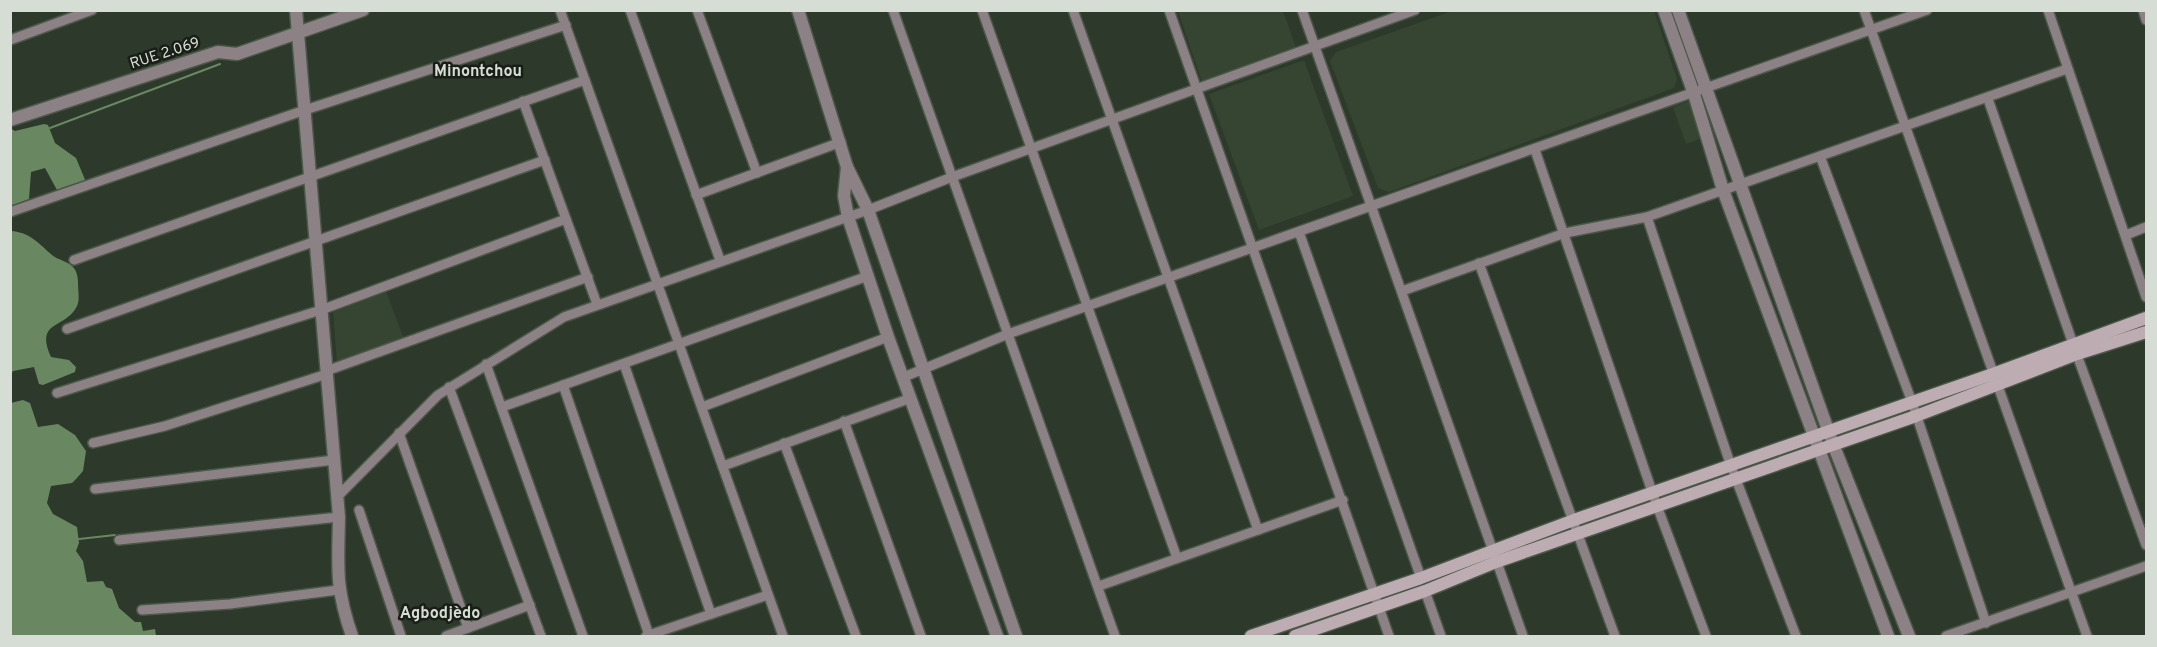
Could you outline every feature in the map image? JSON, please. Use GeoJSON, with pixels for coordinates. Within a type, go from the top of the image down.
{"type":"FeatureCollection","features":[{"type":"Feature","properties":{"kind":"main road"},"geometry":{"type":"LineString","coordinates":[[1815,442],[1833,444],[1916,416],[1995,380],[2146,318]]}},
{"type":"Feature","properties":{"kind":"main road"},"geometry":{"type":"LineString","coordinates":[[2075,349],[2146,332]]}},
{"type":"Feature","properties":{"kind":"main road"},"geometry":{"type":"LineString","coordinates":[[1251,636],[1421,578],[1577,534],[1655,500],[1815,442],[1829,431],[1912,402],[1995,380]]}},
{"type":"Feature","properties":{"kind":"main road"},"geometry":{"type":"LineString","coordinates":[[1295,636],[1425,591],[1574,520],[1655,500]]}},
{"type":"Feature","properties":{"kind":"street"},"geometry":{"type":"LineString","coordinates":[[10,40],[92,10]]}},
{"type":"Feature","properties":{"kind":"street"},"geometry":{"type":"LineString","coordinates":[[296,10],[339,517],[336,562],[338,590],[352,636]]}},
{"type":"Feature","properties":{"kind":"street"},"geometry":{"type":"LineString","coordinates":[[560,10],[783,636]]}},
{"type":"Feature","properties":{"kind":"street"},"geometry":{"type":"LineString","coordinates":[[630,10],[720,260]]}},
{"type":"Feature","properties":{"kind":"street"},"geometry":{"type":"LineString","coordinates":[[697,10],[757,173]]}},
{"type":"Feature","properties":{"kind":"street"},"geometry":{"type":"LineString","coordinates":[[798,10],[847,167],[868,210],[922,372],[1016,636]]}},
{"type":"Feature","properties":{"kind":"street"},"geometry":{"type":"LineString","coordinates":[[893,10],[1115,636]]}},
{"type":"Feature","properties":{"kind":"street"},"geometry":{"type":"LineString","coordinates":[[982,10],[1177,558]]}},
{"type":"Feature","properties":{"kind":"street"},"geometry":{"type":"LineString","coordinates":[[1073,10],[1258,530]]}},
{"type":"Feature","properties":{"kind":"street"},"geometry":{"type":"LineString","coordinates":[[1169,10],[1343,500],[1372,594],[1389,636]]}},
{"type":"Feature","properties":{"kind":"street"},"geometry":{"type":"LineString","coordinates":[[1302,10],[1523,636]]}},
{"type":"Feature","properties":{"kind":"street"},"geometry":{"type":"LineString","coordinates":[[337,497],[449,387],[551,323],[657,282],[868,210],[952,177],[1416,10]]}},
{"type":"Feature","properties":{"kind":"street"},"geometry":{"type":"LineString","coordinates":[[1664,10],[1742,185],[1833,444],[1909,636]]}},
{"type":"Feature","properties":{"kind":"street"},"geometry":{"type":"LineString","coordinates":[[1678,10],[1723,190],[1888,636]]}},
{"type":"Feature","properties":{"kind":"street"},"geometry":{"type":"LineString","coordinates":[[1864,10],[2087,636]]}},
{"type":"Feature","properties":{"kind":"street"},"geometry":{"type":"LineString","coordinates":[[904,378],[1008,334],[1700,92],[1927,10]]}},
{"type":"Feature","properties":{"kind":"street"},"geometry":{"type":"LineString","coordinates":[[2048,10],[2146,293]]}},
{"type":"Feature","properties":{"kind":"street"},"geometry":{"type":"LineString","coordinates":[[2143,10],[2146,20]]}},
{"type":"Feature","properties":{"kind":"street","name":"RUE 2.069"},"geometry":{"type":"LineString","coordinates":[[10,120],[218,52],[237,54],[357,12]]}},
{"type":"Feature","properties":{"kind":"street"},"geometry":{"type":"LineString","coordinates":[[10,212],[304,110],[566,25]]}},
{"type":"Feature","properties":{"kind":"street"},"geometry":{"type":"LineString","coordinates":[[1402,291],[1564,233],[1647,217],[1988,99],[2067,69]]}},
{"type":"Feature","properties":{"kind":"street"},"geometry":{"type":"LineString","coordinates":[[74,260],[585,80]]}},
{"type":"Feature","properties":{"kind":"street"},"geometry":{"type":"LineString","coordinates":[[1988,99],[2146,545]]}},
{"type":"Feature","properties":{"kind":"street"},"geometry":{"type":"LineString","coordinates":[[523,101],[597,304]]}},
{"type":"Feature","properties":{"kind":"street"},"geometry":{"type":"LineString","coordinates":[[696,195],[841,142]]}},
{"type":"Feature","properties":{"kind":"street"},"geometry":{"type":"LineString","coordinates":[[1535,150],[1655,500],[1706,636]]}},
{"type":"Feature","properties":{"kind":"street"},"geometry":{"type":"LineString","coordinates":[[1820,156],[1912,402],[1986,623]]}},
{"type":"Feature","properties":{"kind":"street"},"geometry":{"type":"LineString","coordinates":[[67,328],[316,243],[545,160]]}},
{"type":"Feature","properties":{"kind":"street"},"geometry":{"type":"LineString","coordinates":[[847,167],[844,196],[848,217],[888,337],[998,636]]}},
{"type":"Feature","properties":{"kind":"street"},"geometry":{"type":"LineString","coordinates":[[1647,217],[1734,472],[1796,636]]}},
{"type":"Feature","properties":{"kind":"street"},"geometry":{"type":"LineString","coordinates":[[57,393],[321,310],[566,219]]}},
{"type":"Feature","properties":{"kind":"street"},"geometry":{"type":"LineString","coordinates":[[2126,234],[2146,227]]}},
{"type":"Feature","properties":{"kind":"street"},"geometry":{"type":"LineString","coordinates":[[1299,232],[1421,578]]}},
{"type":"Feature","properties":{"kind":"street"},"geometry":{"type":"LineString","coordinates":[[1479,263],[1615,636]]}},
{"type":"Feature","properties":{"kind":"street"},"geometry":{"type":"LineString","coordinates":[[502,407],[868,276]]}},
{"type":"Feature","properties":{"kind":"street"},"geometry":{"type":"LineString","coordinates":[[93,443],[165,426],[327,372],[588,278]]}},
{"type":"Feature","properties":{"kind":"street"},"geometry":{"type":"LineString","coordinates":[[702,407],[888,337]]}},
{"type":"Feature","properties":{"kind":"street"},"geometry":{"type":"LineString","coordinates":[[486,364],[584,636]]}},
{"type":"Feature","properties":{"kind":"street"},"geometry":{"type":"LineString","coordinates":[[624,364],[711,614]]}},
{"type":"Feature","properties":{"kind":"street"},"geometry":{"type":"LineString","coordinates":[[563,385],[647,636],[768,595]]}},
{"type":"Feature","properties":{"kind":"street"},"geometry":{"type":"LineString","coordinates":[[449,387],[541,636]]}},
{"type":"Feature","properties":{"kind":"street"},"geometry":{"type":"LineString","coordinates":[[723,466],[911,398]]}},
{"type":"Feature","properties":{"kind":"street"},"geometry":{"type":"LineString","coordinates":[[844,421],[921,636]]}},
{"type":"Feature","properties":{"kind":"street"},"geometry":{"type":"LineString","coordinates":[[399,434],[468,628]]}},
{"type":"Feature","properties":{"kind":"street"},"geometry":{"type":"LineString","coordinates":[[784,443],[856,636]]}},
{"type":"Feature","properties":{"kind":"street"},"geometry":{"type":"LineString","coordinates":[[95,489],[334,460]]}},
{"type":"Feature","properties":{"kind":"street"},"geometry":{"type":"LineString","coordinates":[[1099,586],[1343,500]]}},
{"type":"Feature","properties":{"kind":"street"},"geometry":{"type":"LineString","coordinates":[[359,510],[401,636]]}},
{"type":"Feature","properties":{"kind":"street"},"geometry":{"type":"LineString","coordinates":[[119,540],[339,517]]}},
{"type":"Feature","properties":{"kind":"street"},"geometry":{"type":"LineString","coordinates":[[1946,636],[2146,566]]}},
{"type":"Feature","properties":{"kind":"street"},"geometry":{"type":"LineString","coordinates":[[142,610],[230,604],[338,590]]}},
{"type":"Feature","properties":{"kind":"street"},"geometry":{"type":"LineString","coordinates":[[1425,591],[1441,636]]}},
{"type":"Feature","properties":{"kind":"street"},"geometry":{"type":"LineString","coordinates":[[446,636],[530,605]]}},
{"type":"Feature","properties":{"kind":"shaded area"},"geometry":{"type":"Polygon","coordinates":[[[1178,11],[1283,11],[1297,50],[1202,82],[1178,11]]]}},
{"type":"Feature","properties":{"kind":"shaded area"},"geometry":{"type":"Polygon","coordinates":[[[1452,11],[1654,11],[1677,79],[1674,88],[1389,192],[1378,188],[1330,61],[1336,52],[1452,11]]]}},
{"type":"Feature","properties":{"kind":"shaded area"},"geometry":{"type":"Polygon","coordinates":[[[1304,60],[1353,196],[1259,230],[1209,94],[1304,60]]]}},
{"type":"Feature","properties":{"kind":"shaded area"},"geometry":{"type":"Polygon","coordinates":[[[1689,101],[1702,138],[1686,144],[1673,107],[1689,101]]]}},
{"type":"Feature","properties":{"kind":"shaded area"},"geometry":{"type":"Polygon","coordinates":[[[48,125],[55,143],[76,158],[86,182],[61,191],[57,190],[45,168],[31,172],[29,199],[11,206],[10,128],[15,131],[48,125]]]}},
{"type":"Feature","properties":{"kind":"shaded area"},"geometry":{"type":"Polygon","coordinates":[[[10,232],[30,237],[54,257],[70,264],[77,276],[79,298],[77,306],[72,313],[49,331],[46,337],[51,357],[69,360],[76,367],[75,372],[43,385],[39,384],[34,367],[13,371],[11,374],[10,232]]]}},
{"type":"Feature","properties":{"kind":"shaded area"},"geometry":{"type":"Polygon","coordinates":[[[386,291],[404,339],[337,364],[333,311],[386,291]]]}},
{"type":"Feature","properties":{"kind":"shaded area"},"geometry":{"type":"Polygon","coordinates":[[[23,400],[30,403],[38,427],[58,424],[75,435],[86,451],[83,471],[72,483],[51,486],[47,503],[53,514],[77,527],[79,543],[76,551],[83,561],[87,582],[103,581],[106,587],[112,589],[119,608],[135,622],[141,622],[143,631],[155,629],[156,636],[11,636],[11,403],[23,400]]]}},
{"type":"Feature","properties":{"kind":"waterway"},"geometry":{"type":"LineString","coordinates":[[50,128],[220,64]]}},
{"type":"Feature","properties":{"kind":"waterway"},"geometry":{"type":"LineString","coordinates":[[79,539],[115,535]]}},
{"type":"Feature","properties":{"kind":"district","name":"Minontchou"},"geometry":{"type":"Point","coordinates":[478,72]}},
{"type":"Feature","properties":{"kind":"district","name":"Agbodjèdo"},"geometry":{"type":"Point","coordinates":[440,614]}}]}
